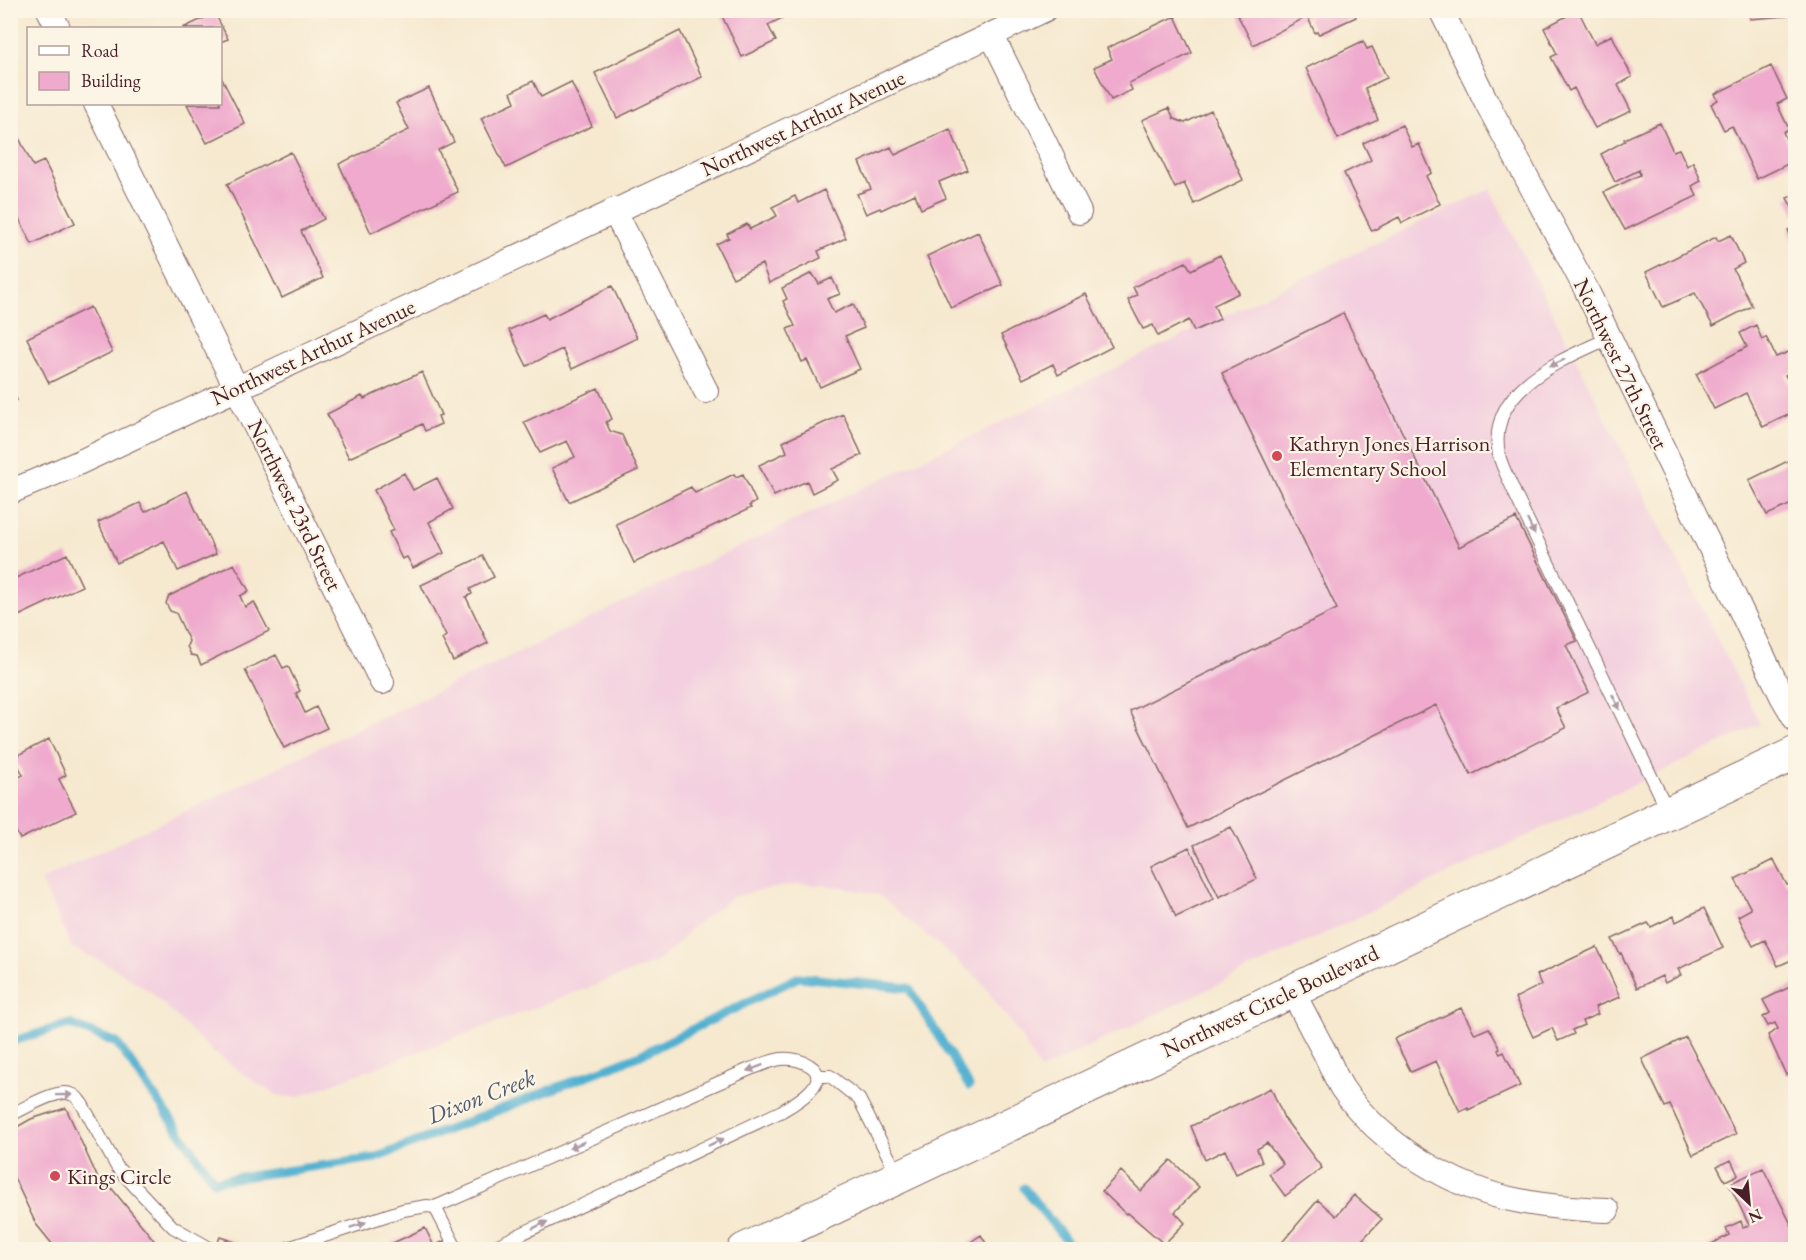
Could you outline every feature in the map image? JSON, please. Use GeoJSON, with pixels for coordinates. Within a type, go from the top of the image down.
{"type":"FeatureCollection","features":[{"type":"Feature","properties":{"kind":"main road","name":"Northwest Circle Boulevard"},"geometry":{"type":"LineString","coordinates":[[744,1250],[1796,753]]}},
{"type":"Feature","properties":{"kind":"street"},"geometry":{"type":"LineString","coordinates":[[50,10],[58,27]]}},
{"type":"Feature","properties":{"kind":"street","name":"Northwest Arthur Avenue"},"geometry":{"type":"LineString","coordinates":[[10,492],[76,464],[1044,10]]}},
{"type":"Feature","properties":{"kind":"street","name":"Northwest 27th Street"},"geometry":{"type":"LineString","coordinates":[[1441,10],[1487,104],[1586,288],[1783,698],[1796,720]]}},
{"type":"Feature","properties":{"kind":"street"},"geometry":{"type":"LineString","coordinates":[[992,36],[1079,212]]}},
{"type":"Feature","properties":{"kind":"street","name":"Northwest 23rd Street"},"geometry":{"type":"LineString","coordinates":[[96,105],[382,682]]}},
{"type":"Feature","properties":{"kind":"street"},"geometry":{"type":"LineString","coordinates":[[614,210],[706,391]]}},
{"type":"Feature","properties":{"kind":"street"},"geometry":{"type":"LineString","coordinates":[[1292,990],[1342,1088],[1373,1124],[1400,1147],[1434,1170],[1488,1193],[1520,1201],[1607,1210]]}},
{"type":"Feature","properties":{"kind":"lane"},"geometry":{"type":"LineString","coordinates":[[1609,338],[1546,368],[1527,382],[1511,401],[1502,421],[1498,437],[1499,456],[1515,494],[1669,813]]}},
{"type":"Feature","properties":{"kind":"lane"},"geometry":{"type":"LineString","coordinates":[[282,1250],[403,1210],[435,1207],[750,1069],[780,1059],[794,1059],[813,1068],[817,1082],[802,1100],[782,1112],[487,1250]]}},
{"type":"Feature","properties":{"kind":"lane"},"geometry":{"type":"LineString","coordinates":[[817,1076],[830,1076],[859,1099],[899,1176]]}},
{"type":"Feature","properties":{"kind":"lane"},"geometry":{"type":"LineString","coordinates":[[10,1115],[52,1095],[66,1092],[74,1094],[82,1104],[117,1167],[173,1227],[213,1250]]}},
{"type":"Feature","properties":{"kind":"lane"},"geometry":{"type":"LineString","coordinates":[[435,1207],[457,1250]]}},
{"type":"Feature","properties":{"kind":"shaded area","name":"Kathryn Jones Harrison Elementary School"},"geometry":{"type":"Polygon","coordinates":[[[1490,189],[1760,724],[1040,1070],[1020,1035],[979,979],[879,895],[842,887],[802,884],[732,897],[690,929],[674,948],[657,962],[297,1097],[279,1096],[258,1084],[212,1051],[151,992],[111,966],[72,948],[41,880],[1490,189]]]}},
{"type":"Feature","properties":{"kind":"building"},"geometry":{"type":"Polygon","coordinates":[[[719,10],[798,10],[768,25],[776,41],[742,57],[719,10]]]}},
{"type":"Feature","properties":{"kind":"building"},"geometry":{"type":"Polygon","coordinates":[[[1235,10],[1353,10],[1356,17],[1319,34],[1315,33],[1308,18],[1310,15],[1253,45],[1235,10]]]}},
{"type":"Feature","properties":{"kind":"building"},"geometry":{"type":"Polygon","coordinates":[[[1578,10],[1595,44],[1612,35],[1632,77],[1618,85],[1631,111],[1595,128],[1574,88],[1569,91],[1551,57],[1557,54],[1544,28],[1578,10]]]}},
{"type":"Feature","properties":{"kind":"building"},"geometry":{"type":"Polygon","coordinates":[[[1750,10],[1785,10],[1786,16],[1750,19],[1750,10]]]}},
{"type":"Feature","properties":{"kind":"building"},"geometry":{"type":"Polygon","coordinates":[[[215,13],[222,27],[185,27],[215,13]]]}},
{"type":"Feature","properties":{"kind":"building"},"geometry":{"type":"Polygon","coordinates":[[[1175,16],[1192,53],[1129,83],[1132,90],[1111,100],[1094,67],[1112,59],[1107,48],[1175,16]]]}},
{"type":"Feature","properties":{"kind":"building"},"geometry":{"type":"Polygon","coordinates":[[[222,27],[228,39],[222,41],[222,27]]]}},
{"type":"Feature","properties":{"kind":"building"},"geometry":{"type":"Polygon","coordinates":[[[680,31],[702,77],[617,118],[595,73],[680,31]]]}},
{"type":"Feature","properties":{"kind":"building"},"geometry":{"type":"Polygon","coordinates":[[[1363,41],[1367,49],[1372,47],[1387,78],[1365,88],[1378,120],[1338,139],[1306,68],[1363,41]]]}},
{"type":"Feature","properties":{"kind":"building"},"geometry":{"type":"Polygon","coordinates":[[[1771,66],[1787,99],[1777,104],[1789,129],[1783,132],[1796,160],[1757,179],[1732,126],[1724,130],[1711,104],[1718,100],[1715,94],[1771,66]]]}},
{"type":"Feature","properties":{"kind":"building"},"geometry":{"type":"Polygon","coordinates":[[[222,79],[245,124],[207,143],[188,105],[222,105],[222,79]]]}},
{"type":"Feature","properties":{"kind":"building"},"geometry":{"type":"Polygon","coordinates":[[[533,81],[541,97],[571,82],[592,126],[506,168],[481,118],[515,102],[511,92],[533,81]]]}},
{"type":"Feature","properties":{"kind":"building"},"geometry":{"type":"Polygon","coordinates":[[[429,88],[454,142],[438,150],[458,192],[371,233],[339,164],[409,130],[396,103],[429,88]]]}},
{"type":"Feature","properties":{"kind":"building"},"geometry":{"type":"Polygon","coordinates":[[[1169,108],[1174,119],[1185,123],[1211,110],[1243,180],[1194,204],[1184,183],[1175,188],[1142,120],[1169,108]]]}},
{"type":"Feature","properties":{"kind":"building"},"geometry":{"type":"Polygon","coordinates":[[[1660,123],[1673,151],[1679,149],[1687,166],[1693,162],[1701,181],[1692,186],[1697,196],[1625,230],[1604,192],[1640,175],[1639,170],[1615,182],[1601,154],[1625,141],[1624,139],[1660,123]]]}},
{"type":"Feature","properties":{"kind":"building"},"geometry":{"type":"Polygon","coordinates":[[[1402,125],[1412,147],[1419,144],[1432,173],[1426,176],[1440,204],[1402,223],[1399,217],[1372,231],[1344,173],[1371,160],[1363,143],[1402,125]]]}},
{"type":"Feature","properties":{"kind":"building"},"geometry":{"type":"Polygon","coordinates":[[[950,129],[968,170],[939,182],[946,198],[921,209],[915,194],[881,210],[880,208],[866,214],[857,194],[871,189],[859,162],[891,147],[895,155],[950,129]]]}},
{"type":"Feature","properties":{"kind":"building"},"geometry":{"type":"Polygon","coordinates":[[[19,138],[33,166],[44,161],[75,223],[32,244],[10,201],[10,142],[19,138]]]}},
{"type":"Feature","properties":{"kind":"building"},"geometry":{"type":"Polygon","coordinates":[[[291,152],[324,219],[301,231],[323,278],[282,298],[227,184],[291,152]]]}},
{"type":"Feature","properties":{"kind":"building"},"geometry":{"type":"Polygon","coordinates":[[[824,190],[846,238],[818,251],[821,258],[769,283],[762,264],[733,278],[716,244],[729,238],[727,234],[747,224],[750,229],[777,216],[772,207],[795,196],[798,203],[824,190]]]}},
{"type":"Feature","properties":{"kind":"building"},"geometry":{"type":"Polygon","coordinates":[[[1796,194],[1796,215],[1787,198],[1796,194]]]}},
{"type":"Feature","properties":{"kind":"building"},"geometry":{"type":"Polygon","coordinates":[[[1796,227],[1796,248],[1788,230],[1796,227]]]}},
{"type":"Feature","properties":{"kind":"building"},"geometry":{"type":"Polygon","coordinates":[[[978,232],[1003,285],[951,308],[927,256],[978,232]]]}},
{"type":"Feature","properties":{"kind":"building"},"geometry":{"type":"Polygon","coordinates":[[[1731,235],[1744,263],[1733,269],[1752,306],[1713,326],[1695,293],[1663,307],[1646,272],[1716,237],[1718,241],[1731,235]]]}},
{"type":"Feature","properties":{"kind":"building"},"geometry":{"type":"Polygon","coordinates":[[[1220,255],[1239,293],[1214,305],[1220,319],[1194,331],[1189,320],[1158,336],[1153,325],[1143,329],[1128,300],[1137,295],[1133,287],[1186,262],[1191,270],[1220,255]]]}},
{"type":"Feature","properties":{"kind":"building"},"geometry":{"type":"Polygon","coordinates":[[[812,273],[819,284],[832,278],[840,294],[827,299],[834,313],[853,304],[864,328],[845,336],[860,369],[820,387],[807,360],[802,362],[787,329],[795,326],[783,301],[787,299],[782,288],[812,273]]]}},
{"type":"Feature","properties":{"kind":"building"},"geometry":{"type":"Polygon","coordinates":[[[612,286],[637,338],[572,369],[562,349],[527,366],[509,330],[544,314],[547,319],[612,286]]]}},
{"type":"Feature","properties":{"kind":"building"},"geometry":{"type":"Polygon","coordinates":[[[1086,294],[1112,347],[1058,375],[1053,364],[1023,379],[1001,335],[1086,294]]]}},
{"type":"Feature","properties":{"kind":"building"},"geometry":{"type":"Polygon","coordinates":[[[90,307],[112,352],[49,383],[27,338],[90,307]]]}},
{"type":"Feature","properties":{"kind":"building"},"geometry":{"type":"Polygon","coordinates":[[[1343,313],[1459,547],[1516,518],[1577,641],[1566,645],[1589,692],[1556,708],[1566,728],[1471,775],[1436,705],[1188,828],[1130,711],[1337,609],[1222,373],[1343,313]]]}},
{"type":"Feature","properties":{"kind":"building"},"geometry":{"type":"Polygon","coordinates":[[[1756,325],[1762,340],[1766,337],[1776,357],[1791,351],[1796,359],[1796,370],[1785,375],[1796,395],[1796,411],[1763,427],[1746,393],[1714,409],[1696,374],[1747,347],[1740,333],[1756,325]]]}},
{"type":"Feature","properties":{"kind":"building"},"geometry":{"type":"Polygon","coordinates":[[[422,372],[441,415],[438,416],[441,424],[425,431],[422,424],[349,458],[327,414],[362,396],[364,399],[422,372]]]}},
{"type":"Feature","properties":{"kind":"building"},"geometry":{"type":"Polygon","coordinates":[[[10,386],[17,400],[10,403],[10,386]]]}},
{"type":"Feature","properties":{"kind":"building"},"geometry":{"type":"Polygon","coordinates":[[[598,388],[612,419],[606,422],[610,431],[622,435],[638,470],[569,502],[552,468],[575,457],[567,441],[540,453],[524,422],[598,388]]]}},
{"type":"Feature","properties":{"kind":"building"},"geometry":{"type":"Polygon","coordinates":[[[843,414],[862,455],[832,469],[838,480],[812,493],[807,481],[774,496],[759,465],[787,452],[783,442],[843,414]]]}},
{"type":"Feature","properties":{"kind":"building"},"geometry":{"type":"Polygon","coordinates":[[[1796,457],[1796,502],[1767,515],[1749,480],[1796,457]]]}},
{"type":"Feature","properties":{"kind":"building"},"geometry":{"type":"Polygon","coordinates":[[[404,473],[413,490],[437,478],[453,509],[429,522],[444,553],[413,568],[407,557],[402,559],[389,532],[394,530],[374,490],[404,473]]]}},
{"type":"Feature","properties":{"kind":"building"},"geometry":{"type":"Polygon","coordinates":[[[734,474],[736,477],[743,474],[756,502],[749,506],[751,508],[634,563],[616,524],[691,487],[695,493],[734,474]]]}},
{"type":"Feature","properties":{"kind":"building"},"geometry":{"type":"Polygon","coordinates":[[[187,491],[216,554],[178,571],[164,541],[117,563],[98,522],[140,503],[145,512],[187,491]]]}},
{"type":"Feature","properties":{"kind":"building"},"geometry":{"type":"Polygon","coordinates":[[[67,554],[82,586],[10,620],[10,572],[13,571],[16,578],[67,554]]]}},
{"type":"Feature","properties":{"kind":"building"},"geometry":{"type":"Polygon","coordinates":[[[483,556],[494,577],[470,589],[472,594],[466,597],[488,643],[453,661],[442,639],[446,636],[421,585],[483,556]]]}},
{"type":"Feature","properties":{"kind":"building"},"geometry":{"type":"Polygon","coordinates":[[[234,564],[249,591],[240,596],[245,607],[254,602],[269,631],[201,665],[197,656],[191,655],[187,646],[189,641],[176,613],[170,611],[166,603],[169,596],[234,564]]]}},
{"type":"Feature","properties":{"kind":"building"},"geometry":{"type":"Polygon","coordinates":[[[276,655],[283,668],[288,666],[300,691],[296,693],[305,713],[316,707],[327,728],[284,748],[245,670],[276,655]]]}},
{"type":"Feature","properties":{"kind":"building"},"geometry":{"type":"Polygon","coordinates":[[[49,739],[66,775],[59,779],[76,812],[20,839],[10,820],[10,781],[23,775],[14,757],[49,739]]]}},
{"type":"Feature","properties":{"kind":"building"},"geometry":{"type":"Polygon","coordinates":[[[1231,827],[1257,879],[1219,897],[1194,845],[1231,827]]]}},
{"type":"Feature","properties":{"kind":"building"},"geometry":{"type":"Polygon","coordinates":[[[1189,847],[1214,899],[1176,917],[1151,866],[1189,847]]]}},
{"type":"Feature","properties":{"kind":"building"},"geometry":{"type":"Polygon","coordinates":[[[1774,860],[1787,885],[1794,882],[1796,885],[1796,958],[1778,966],[1765,940],[1753,946],[1738,916],[1751,909],[1735,879],[1774,860]]]}},
{"type":"Feature","properties":{"kind":"building"},"geometry":{"type":"Polygon","coordinates":[[[1704,908],[1723,948],[1678,969],[1681,975],[1665,983],[1662,976],[1637,988],[1612,939],[1648,923],[1651,927],[1674,916],[1676,922],[1704,908]]]}},
{"type":"Feature","properties":{"kind":"building"},"geometry":{"type":"Polygon","coordinates":[[[1597,947],[1620,997],[1595,1007],[1598,1014],[1582,1021],[1584,1025],[1572,1030],[1574,1034],[1558,1041],[1552,1028],[1533,1037],[1515,998],[1541,985],[1537,975],[1597,947]]]}},
{"type":"Feature","properties":{"kind":"building"},"geometry":{"type":"Polygon","coordinates":[[[1796,984],[1796,1070],[1786,1075],[1768,1035],[1778,1029],[1775,1023],[1768,1026],[1763,1017],[1770,1013],[1763,1000],[1796,984]]]}},
{"type":"Feature","properties":{"kind":"building"},"geometry":{"type":"Polygon","coordinates":[[[1461,1008],[1475,1034],[1489,1028],[1500,1048],[1498,1050],[1500,1054],[1504,1052],[1520,1086],[1460,1112],[1436,1061],[1411,1072],[1394,1039],[1461,1008]]]}},
{"type":"Feature","properties":{"kind":"building"},"geometry":{"type":"Polygon","coordinates":[[[1686,1037],[1736,1134],[1693,1155],[1670,1105],[1665,1107],[1642,1059],[1686,1037]]]}},
{"type":"Feature","properties":{"kind":"building"},"geometry":{"type":"Polygon","coordinates":[[[1271,1088],[1284,1118],[1322,1168],[1285,1196],[1269,1174],[1283,1164],[1267,1143],[1257,1149],[1262,1162],[1236,1174],[1225,1150],[1205,1160],[1191,1126],[1271,1088]]]}},
{"type":"Feature","properties":{"kind":"building","name":"Kings Circle"},"geometry":{"type":"Polygon","coordinates":[[[66,1108],[100,1183],[105,1188],[109,1185],[162,1250],[57,1250],[36,1224],[10,1169],[10,1131],[31,1119],[66,1108]]]}},
{"type":"Feature","properties":{"kind":"building"},"geometry":{"type":"Polygon","coordinates":[[[1171,1160],[1199,1187],[1175,1212],[1185,1223],[1164,1244],[1128,1213],[1126,1214],[1102,1191],[1121,1171],[1141,1191],[1171,1160]]]}},
{"type":"Feature","properties":{"kind":"building"},"geometry":{"type":"Polygon","coordinates":[[[1731,1160],[1738,1175],[1725,1181],[1717,1166],[1731,1160]]]}},
{"type":"Feature","properties":{"kind":"building"},"geometry":{"type":"Polygon","coordinates":[[[1763,1168],[1796,1234],[1796,1249],[1700,1250],[1729,1235],[1726,1228],[1741,1221],[1743,1227],[1749,1225],[1729,1184],[1763,1168]]]}},
{"type":"Feature","properties":{"kind":"building"},"geometry":{"type":"Polygon","coordinates":[[[1354,1195],[1382,1219],[1363,1239],[1374,1250],[1273,1250],[1318,1200],[1336,1216],[1354,1195]]]}},
{"type":"Feature","properties":{"kind":"building"},"geometry":{"type":"Polygon","coordinates":[[[425,1228],[434,1246],[446,1240],[451,1250],[378,1250],[425,1228]]]}},
{"type":"Feature","properties":{"kind":"building"},"geometry":{"type":"Polygon","coordinates":[[[981,1235],[990,1250],[959,1250],[981,1235]]]}},
{"type":"Feature","properties":{"kind":"building"},"geometry":{"type":"Polygon","coordinates":[[[220,1237],[241,1244],[239,1250],[215,1250],[220,1237]]]}},
{"type":"Feature","properties":{"kind":"waterway","name":"Dixon Creek"},"geometry":{"type":"LineString","coordinates":[[10,1042],[69,1024],[117,1043],[214,1181],[375,1158],[638,1056],[799,977],[909,988],[969,1086]]}},
{"type":"Feature","properties":{"kind":"waterway","name":"Dixon Creek"},"geometry":{"type":"LineString","coordinates":[[1024,1188],[1074,1250]]}},
{"type":"Feature","properties":{"kind":"place","name":"Kathryn Jones Harrison Elementary School"},"geometry":{"type":"Point","coordinates":[1277,456]}},
{"type":"Feature","properties":{"kind":"place","name":"Kings Circle"},"geometry":{"type":"Point","coordinates":[55,1176]}}]}
